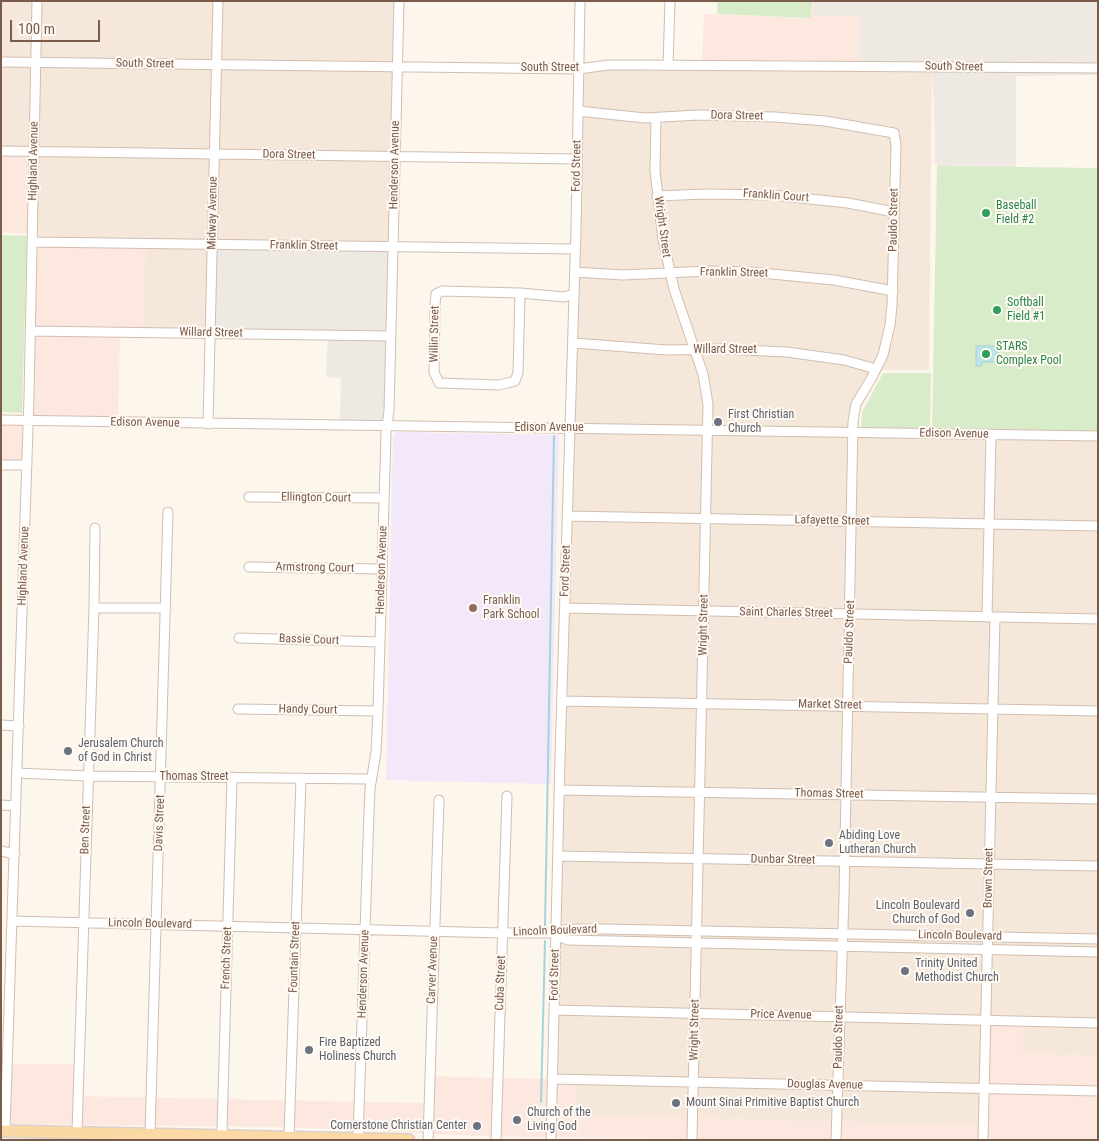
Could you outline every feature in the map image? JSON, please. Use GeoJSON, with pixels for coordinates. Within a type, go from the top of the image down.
{"type":"FeatureCollection","features":[{"type":"Feature","properties":{"kind":"main road"},"geometry":{"type":"LineString","coordinates":[[4,1134],[77,1132],[223,1138],[247,1136],[409,1140]]}},
{"type":"Feature","properties":{"kind":"street","name":"Highland Avenue"},"geometry":{"type":"LineString","coordinates":[[4,1134],[27,466],[37,1]]}},
{"type":"Feature","properties":{"kind":"street","name":"Midway Avenue"},"geometry":{"type":"LineString","coordinates":[[208,424],[218,1]]}},
{"type":"Feature","properties":{"kind":"street","name":"Henderson Avenue"},"geometry":{"type":"LineString","coordinates":[[358,1138],[369,812],[376,752],[378,711],[386,433],[388,426],[391,336],[399,1]]}},
{"type":"Feature","properties":{"kind":"street","name":"Ford Street"},"geometry":{"type":"LineString","coordinates":[[551,1140],[575,272],[580,1]]}},
{"type":"Feature","properties":{"kind":"street"},"geometry":{"type":"LineString","coordinates":[[668,65],[670,1]]}},
{"type":"Feature","properties":{"kind":"street","name":"South Street"},"geometry":{"type":"LineString","coordinates":[[1,62],[579,69],[608,65],[1098,68]]}},
{"type":"Feature","properties":{"kind":"street","name":"Dora Street"},"geometry":{"type":"LineString","coordinates":[[578,111],[636,118],[698,115],[775,117],[824,121],[894,133]]}},
{"type":"Feature","properties":{"kind":"street","name":"Wright Street"},"geometry":{"type":"LineString","coordinates":[[656,118],[655,161],[657,196],[669,273],[705,383],[708,404],[692,1140]]}},
{"type":"Feature","properties":{"kind":"street","name":"Pauldo Street"},"geometry":{"type":"LineString","coordinates":[[836,1140],[854,421],[856,404],[876,369],[890,325],[893,291],[896,145],[894,133]]}},
{"type":"Feature","properties":{"kind":"street","name":"Dora Street"},"geometry":{"type":"LineString","coordinates":[[1,151],[577,159]]}},
{"type":"Feature","properties":{"kind":"street","name":"Franklin Court"},"geometry":{"type":"LineString","coordinates":[[657,196],[706,194],[772,195],[848,204],[894,212]]}},
{"type":"Feature","properties":{"kind":"street","name":"Franklin Street"},"geometry":{"type":"LineString","coordinates":[[32,242],[575,249]]}},
{"type":"Feature","properties":{"kind":"street","name":"Franklin Street"},"geometry":{"type":"LineString","coordinates":[[575,272],[624,275],[732,271],[834,280],[893,291]]}},
{"type":"Feature","properties":{"kind":"street","name":"Willin Street"},"geometry":{"type":"LineString","coordinates":[[520,293],[518,372],[515,380],[508,384],[439,383],[434,372],[436,294],[442,292],[520,293],[564,297],[574,294]]}},
{"type":"Feature","properties":{"kind":"street","name":"Willard Street"},"geometry":{"type":"LineString","coordinates":[[30,331],[391,336]]}},
{"type":"Feature","properties":{"kind":"street","name":"Willard Street"},"geometry":{"type":"LineString","coordinates":[[573,343],[636,349],[731,349],[787,352],[844,360],[876,369]]}},
{"type":"Feature","properties":{"kind":"street","name":"Edison Avenue"},"geometry":{"type":"LineString","coordinates":[[1,420],[1098,436]]}},
{"type":"Feature","properties":{"kind":"street","name":"Brown Street"},"geometry":{"type":"LineString","coordinates":[[983,1140],[993,709],[989,524],[991,434]]}},
{"type":"Feature","properties":{"kind":"street"},"geometry":{"type":"LineString","coordinates":[[1,465],[27,466]]}},
{"type":"Feature","properties":{"kind":"street","name":"Ellington Court"},"geometry":{"type":"LineString","coordinates":[[249,497],[384,498]]}},
{"type":"Feature","properties":{"kind":"street","name":"Davis Street"},"geometry":{"type":"LineString","coordinates":[[150,1134],[168,512]]}},
{"type":"Feature","properties":{"kind":"street","name":"Lafayette Street"},"geometry":{"type":"LineString","coordinates":[[567,516],[1098,526]]}},
{"type":"Feature","properties":{"kind":"street","name":"Ben Street"},"geometry":{"type":"LineString","coordinates":[[77,1132],[95,528]]}},
{"type":"Feature","properties":{"kind":"street","name":"Armstrong Court"},"geometry":{"type":"LineString","coordinates":[[249,567],[382,569]]}},
{"type":"Feature","properties":{"kind":"street"},"geometry":{"type":"LineString","coordinates":[[94,608],[166,608]]}},
{"type":"Feature","properties":{"kind":"street","name":"Saint Charles Street"},"geometry":{"type":"LineString","coordinates":[[565,608],[1098,619]]}},
{"type":"Feature","properties":{"kind":"street","name":"Bassie Court"},"geometry":{"type":"LineString","coordinates":[[238,638],[380,642]]}},
{"type":"Feature","properties":{"kind":"street","name":"Market Street"},"geometry":{"type":"LineString","coordinates":[[562,701],[1098,711]]}},
{"type":"Feature","properties":{"kind":"street","name":"Handy Court"},"geometry":{"type":"LineString","coordinates":[[238,709],[378,711]]}},
{"type":"Feature","properties":{"kind":"street"},"geometry":{"type":"LineString","coordinates":[[1,725],[19,726]]}},
{"type":"Feature","properties":{"kind":"street","name":"Thomas Street"},"geometry":{"type":"LineString","coordinates":[[17,773],[88,776],[372,779]]}},
{"type":"Feature","properties":{"kind":"street","name":"French Street"},"geometry":{"type":"LineString","coordinates":[[223,1138],[232,777]]}},
{"type":"Feature","properties":{"kind":"street","name":"Fountain Street"},"geometry":{"type":"LineString","coordinates":[[289,1137],[297,927],[300,778]]}},
{"type":"Feature","properties":{"kind":"street","name":"Thomas Street"},"geometry":{"type":"LineString","coordinates":[[560,790],[1098,799]]}},
{"type":"Feature","properties":{"kind":"street","name":"Cuba Street"},"geometry":{"type":"LineString","coordinates":[[496,1140],[507,796]]}},
{"type":"Feature","properties":{"kind":"street","name":"Carver Avenue"},"geometry":{"type":"LineString","coordinates":[[428,1140],[439,800]]}},
{"type":"Feature","properties":{"kind":"street"},"geometry":{"type":"LineString","coordinates":[[1,805],[16,806]]}},
{"type":"Feature","properties":{"kind":"street"},"geometry":{"type":"LineString","coordinates":[[1,851],[15,854]]}},
{"type":"Feature","properties":{"kind":"street","name":"Dunbar Street"},"geometry":{"type":"LineString","coordinates":[[558,856],[1098,866]]}},
{"type":"Feature","properties":{"kind":"street","name":"Lincoln Boulevard"},"geometry":{"type":"LineString","coordinates":[[12,922],[365,928],[556,934],[568,929],[1098,938]]}},
{"type":"Feature","properties":{"kind":"street","name":"Lincoln Boulevard"},"geometry":{"type":"LineString","coordinates":[[556,934],[568,940],[1098,952]]}},
{"type":"Feature","properties":{"kind":"street","name":"Price Avenue"},"geometry":{"type":"LineString","coordinates":[[554,1010],[1098,1023]]}},
{"type":"Feature","properties":{"kind":"street","name":"Douglas Avenue"},"geometry":{"type":"LineString","coordinates":[[552,1079],[1098,1092]]}},
{"type":"Feature","properties":{"kind":"shaded area"},"geometry":{"type":"Polygon","coordinates":[[[1,1],[400,1],[392,245],[208,333],[144,332],[47,242],[31,224],[1,150],[1,1]]]}},
{"type":"Feature","properties":{"kind":"shaded area"},"geometry":{"type":"Polygon","coordinates":[[[812,1],[1098,1],[1015,73],[937,163],[934,164],[935,68],[702,66],[704,14],[811,18],[812,1]]]}},
{"type":"Feature","properties":{"kind":"shaded area"},"geometry":{"type":"Polygon","coordinates":[[[814,1],[1098,1],[1098,75],[1016,76],[1016,167],[937,166],[932,71],[858,70],[859,16],[813,16],[814,1]]]}},
{"type":"Feature","properties":{"kind":"shaded area"},"geometry":{"type":"Polygon","coordinates":[[[611,68],[932,71],[929,370],[882,370],[859,411],[859,429],[573,424],[582,72],[611,68]]]}},
{"type":"Feature","properties":{"kind":"shaded area"},"geometry":{"type":"Polygon","coordinates":[[[1,150],[32,150],[31,224],[46,242],[146,244],[144,332],[120,332],[118,419],[11,417],[12,415],[23,416],[25,413],[28,234],[1,232],[1,150]]]}},
{"type":"Feature","properties":{"kind":"shaded area"},"geometry":{"type":"Polygon","coordinates":[[[209,245],[391,248],[385,422],[340,421],[341,378],[326,377],[328,334],[208,333],[209,245]]]}},
{"type":"Feature","properties":{"kind":"shaded area"},"geometry":{"type":"Polygon","coordinates":[[[1,424],[32,425],[24,469],[1,468],[1,424]]]}},
{"type":"Feature","properties":{"kind":"shaded area"},"geometry":{"type":"Polygon","coordinates":[[[573,431],[1098,439],[1098,1056],[1022,1054],[981,1126],[575,1115],[555,1079],[573,431]]]}},
{"type":"Feature","properties":{"kind":"shaded area","name":"Franklin Park School"},"geometry":{"type":"Polygon","coordinates":[[[396,432],[559,435],[551,784],[386,780],[393,436],[396,432]]]}},
{"type":"Feature","properties":{"kind":"shaded area"},"geometry":{"type":"Polygon","coordinates":[[[984,1022],[1023,1023],[1023,1054],[1098,1056],[1098,1140],[755,1140],[554,1137],[555,1079],[576,1080],[576,1115],[981,1126],[984,1022]]]}},
{"type":"Feature","properties":{"kind":"shaded area"},"geometry":{"type":"Polygon","coordinates":[[[4,1064],[75,1064],[75,1096],[424,1103],[426,1076],[549,1079],[548,1137],[478,1136],[286,1127],[1,1124],[1,1089],[3,1089],[4,1064]]]}},
{"type":"Feature","properties":{"kind":"green space"},"geometry":{"type":"Polygon","coordinates":[[[718,1],[812,1],[811,18],[717,14],[718,1]]]}},
{"type":"Feature","properties":{"kind":"green space"},"geometry":{"type":"Polygon","coordinates":[[[937,166],[1098,168],[1098,433],[932,430],[937,166]]]}},
{"type":"Feature","properties":{"kind":"green space"},"geometry":{"type":"Polygon","coordinates":[[[1,235],[27,236],[22,413],[1,412],[1,235]]]}},
{"type":"Feature","properties":{"kind":"green space"},"geometry":{"type":"Polygon","coordinates":[[[883,373],[931,373],[930,430],[861,429],[862,412],[883,373]]]}},
{"type":"Feature","properties":{"kind":"water","name":"STARS Complex Pool"},"geometry":{"type":"Polygon","coordinates":[[[976,346],[997,346],[997,362],[982,362],[981,366],[976,366],[976,346]]]}},
{"type":"Feature","properties":{"kind":"waterway"},"geometry":{"type":"LineString","coordinates":[[545,925],[554,436]]}},
{"type":"Feature","properties":{"kind":"waterway"},"geometry":{"type":"LineString","coordinates":[[541,1102],[545,941]]}},
{"type":"Feature","properties":{"kind":"place","name":"Baseball Field #2"},"geometry":{"type":"Point","coordinates":[986,213]}},
{"type":"Feature","properties":{"kind":"place","name":"Softball Field #1"},"geometry":{"type":"Point","coordinates":[997,310]}},
{"type":"Feature","properties":{"kind":"place","name":"STARS Complex Pool"},"geometry":{"type":"Point","coordinates":[986,354]}},
{"type":"Feature","properties":{"kind":"place","name":"First Christian Church"},"geometry":{"type":"Point","coordinates":[718,422]}},
{"type":"Feature","properties":{"kind":"place","name":"Franklin Park School"},"geometry":{"type":"Point","coordinates":[473,608]}},
{"type":"Feature","properties":{"kind":"place","name":"Jerusalem Church of God in Christ"},"geometry":{"type":"Point","coordinates":[68,751]}},
{"type":"Feature","properties":{"kind":"place","name":"Abiding Love Lutheran Church"},"geometry":{"type":"Point","coordinates":[829,843]}},
{"type":"Feature","properties":{"kind":"place","name":"Lincoln Boulevard Church of God"},"geometry":{"type":"Point","coordinates":[970,913]}},
{"type":"Feature","properties":{"kind":"place","name":"Trinity United Methodist Church"},"geometry":{"type":"Point","coordinates":[905,971]}},
{"type":"Feature","properties":{"kind":"place","name":"Fire Baptized Holiness Church"},"geometry":{"type":"Point","coordinates":[309,1050]}},
{"type":"Feature","properties":{"kind":"place","name":"Mount Sinai Primitive Baptist Church"},"geometry":{"type":"Point","coordinates":[676,1103]}},
{"type":"Feature","properties":{"kind":"place","name":"Church of the Living God"},"geometry":{"type":"Point","coordinates":[517,1120]}},
{"type":"Feature","properties":{"kind":"place","name":"Cornerstone Christian Center"},"geometry":{"type":"Point","coordinates":[477,1126]}}]}
